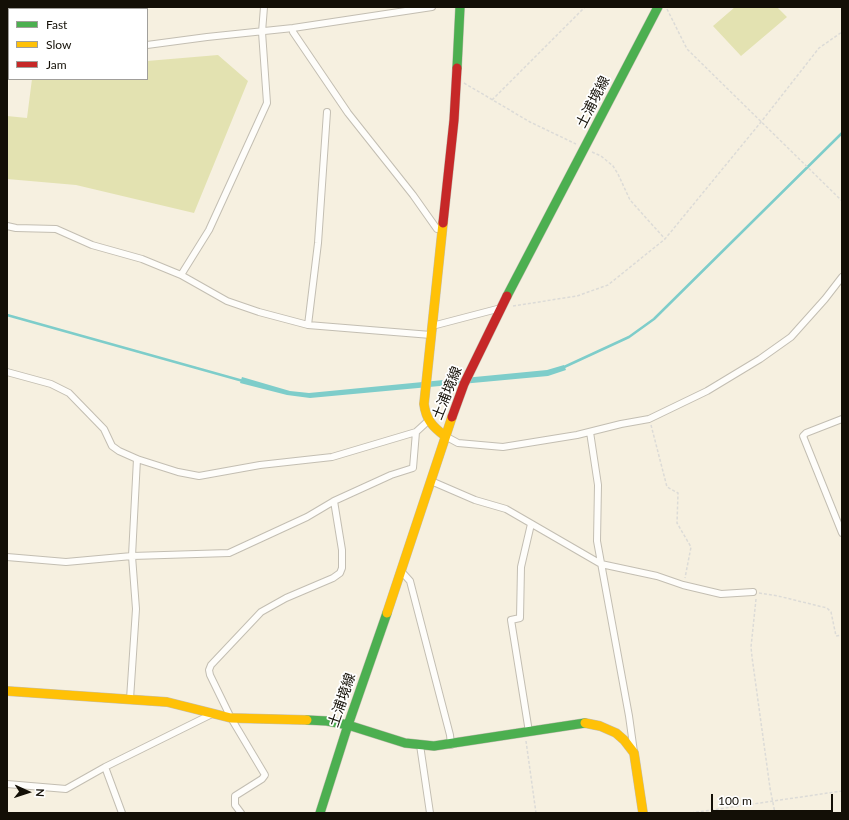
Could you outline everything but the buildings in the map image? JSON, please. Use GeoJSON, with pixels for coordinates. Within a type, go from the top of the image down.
{"type":"FeatureCollection","features":[{"type":"Feature","properties":{"kind":"street"},"geometry":{"type":"LineString","coordinates":[[181,276],[209,230],[267,103],[262,32],[264,7]]}},
{"type":"Feature","properties":{"kind":"street"},"geometry":{"type":"LineString","coordinates":[[148,45],[293,28],[432,7]]}},
{"type":"Feature","properties":{"kind":"street"},"geometry":{"type":"LineString","coordinates":[[460,7],[454,120],[430,335],[424,404],[425,414],[428,421],[445,436],[458,443],[503,447],[590,432],[621,424],[650,419],[707,391],[766,355],[791,336],[825,299],[842,277]]}},
{"type":"Feature","properties":{"kind":"street","name":"土浦境線"},"geometry":{"type":"LineString","coordinates":[[320,813],[445,436],[464,384],[501,308],[658,7]]}},
{"type":"Feature","properties":{"kind":"street"},"geometry":{"type":"LineString","coordinates":[[293,28],[293,32],[348,113],[413,195],[437,229],[443,229]]}},
{"type":"Feature","properties":{"kind":"street"},"geometry":{"type":"LineString","coordinates":[[308,325],[318,243],[327,112]]}},
{"type":"Feature","properties":{"kind":"street"},"geometry":{"type":"LineString","coordinates":[[7,226],[16,228],[56,229],[92,245],[142,259],[181,276],[227,301],[259,312],[308,325],[430,335]]}},
{"type":"Feature","properties":{"kind":"street"},"geometry":{"type":"LineString","coordinates":[[432,325],[501,308]]}},
{"type":"Feature","properties":{"kind":"street"},"geometry":{"type":"LineString","coordinates":[[7,372],[51,384],[69,393],[104,429],[112,446],[119,451],[137,459],[178,472],[199,476],[260,465],[332,457],[416,432],[428,421]]}},
{"type":"Feature","properties":{"kind":"street"},"geometry":{"type":"LineString","coordinates":[[842,418],[806,433],[803,436],[842,533]]}},
{"type":"Feature","properties":{"kind":"street"},"geometry":{"type":"LineString","coordinates":[[7,557],[66,562],[132,556],[229,553],[307,517],[334,501],[391,475],[413,468],[416,432]]}},
{"type":"Feature","properties":{"kind":"street"},"geometry":{"type":"LineString","coordinates":[[590,432],[598,485],[597,541],[629,716],[643,813]]}},
{"type":"Feature","properties":{"kind":"street"},"geometry":{"type":"LineString","coordinates":[[130,699],[136,610],[132,556],[137,459]]}},
{"type":"Feature","properties":{"kind":"street"},"geometry":{"type":"LineString","coordinates":[[431,480],[475,500],[506,509],[602,564],[657,576],[683,585],[721,594],[755,592]]}},
{"type":"Feature","properties":{"kind":"street"},"geometry":{"type":"LineString","coordinates":[[241,813],[235,805],[235,796],[262,779],[264,775],[231,718],[209,670],[211,665],[261,612],[286,598],[333,578],[340,573],[342,568],[342,550],[334,501]]}},
{"type":"Feature","properties":{"kind":"street"},"geometry":{"type":"LineString","coordinates":[[527,733],[511,620],[520,618],[521,567],[531,524]]}},
{"type":"Feature","properties":{"kind":"street"},"geometry":{"type":"LineString","coordinates":[[401,571],[410,581],[450,735],[451,745]]}},
{"type":"Feature","properties":{"kind":"street"},"geometry":{"type":"LineString","coordinates":[[7,691],[166,702],[231,718],[317,720],[348,725],[405,743],[434,746],[451,745],[585,724],[600,726],[616,733],[624,740],[634,753]]}},
{"type":"Feature","properties":{"kind":"street"},"geometry":{"type":"LineString","coordinates":[[7,784],[66,789],[105,767],[212,714]]}},
{"type":"Feature","properties":{"kind":"street"},"geometry":{"type":"LineString","coordinates":[[420,745],[430,813]]}},
{"type":"Feature","properties":{"kind":"street"},"geometry":{"type":"LineString","coordinates":[[105,767],[122,813]]}},
{"type":"Feature","properties":{"kind":"path"},"geometry":{"type":"LineString","coordinates":[[492,100],[585,7]]}},
{"type":"Feature","properties":{"kind":"path"},"geometry":{"type":"LineString","coordinates":[[666,7],[687,49],[842,201]]}},
{"type":"Feature","properties":{"kind":"path"},"geometry":{"type":"LineString","coordinates":[[501,308],[577,296],[608,285],[665,239],[762,122],[802,68],[819,48],[842,32]]}},
{"type":"Feature","properties":{"kind":"path"},"geometry":{"type":"LineString","coordinates":[[457,81],[462,82],[530,122],[601,156],[613,166],[630,200],[665,239]]}},
{"type":"Feature","properties":{"kind":"path"},"geometry":{"type":"LineString","coordinates":[[650,419],[666,487],[678,493],[677,523],[691,547],[683,585]]}},
{"type":"Feature","properties":{"kind":"path"},"geometry":{"type":"LineString","coordinates":[[775,813],[752,657],[755,592],[827,608],[831,612],[836,636],[842,635]]}},
{"type":"Feature","properties":{"kind":"path"},"geometry":{"type":"LineString","coordinates":[[527,733],[536,813]]}},
{"type":"Feature","properties":{"kind":"path"},"geometry":{"type":"LineString","coordinates":[[690,813],[842,791]]}},
{"type":"Feature","properties":{"kind":"green space"},"geometry":{"type":"Polygon","coordinates":[[[735,7],[777,7],[787,17],[741,56],[713,26],[735,7]]]}},
{"type":"Feature","properties":{"kind":"green space"},"geometry":{"type":"Polygon","coordinates":[[[218,55],[248,81],[194,213],[76,185],[7,179],[7,116],[27,118],[32,80],[148,80],[148,61],[218,55]]]}},
{"type":"Feature","properties":{"kind":"water"},"geometry":{"type":"Polygon","coordinates":[[[564,365],[566,370],[548,376],[310,398],[287,395],[240,383],[242,377],[290,391],[309,393],[547,370],[564,365]]]}},
{"type":"Feature","properties":{"kind":"waterway"},"geometry":{"type":"LineString","coordinates":[[562,368],[629,337],[654,319],[842,133]]}},
{"type":"Feature","properties":{"kind":"waterway"},"geometry":{"type":"LineString","coordinates":[[7,315],[243,381]]}},
{"type":"Feature","properties":{"kind":"traffic: fast"},"geometry":{"type":"LineString","coordinates":[[457,68],[460,7]]}},
{"type":"Feature","properties":{"kind":"traffic: fast"},"geometry":{"type":"LineString","coordinates":[[507,296],[658,7]]}},
{"type":"Feature","properties":{"kind":"traffic: fast"},"geometry":{"type":"LineString","coordinates":[[320,813],[348,725],[387,613]]}},
{"type":"Feature","properties":{"kind":"traffic: fast"},"geometry":{"type":"LineString","coordinates":[[307,720],[327,721],[348,725],[405,743],[434,746],[585,723]]}},
{"type":"Feature","properties":{"kind":"traffic: slow"},"geometry":{"type":"LineString","coordinates":[[443,223],[424,404],[428,419],[445,436]]}},
{"type":"Feature","properties":{"kind":"traffic: slow"},"geometry":{"type":"LineString","coordinates":[[387,613],[452,417]]}},
{"type":"Feature","properties":{"kind":"traffic: slow"},"geometry":{"type":"LineString","coordinates":[[7,691],[167,702],[231,718],[307,720]]}},
{"type":"Feature","properties":{"kind":"traffic: slow"},"geometry":{"type":"LineString","coordinates":[[585,723],[600,726],[616,733],[624,740],[634,753],[643,813]]}},
{"type":"Feature","properties":{"kind":"traffic: jam"},"geometry":{"type":"LineString","coordinates":[[443,223],[454,120],[457,68]]}},
{"type":"Feature","properties":{"kind":"traffic: jam"},"geometry":{"type":"LineString","coordinates":[[452,417],[464,384],[507,296]]}}]}
